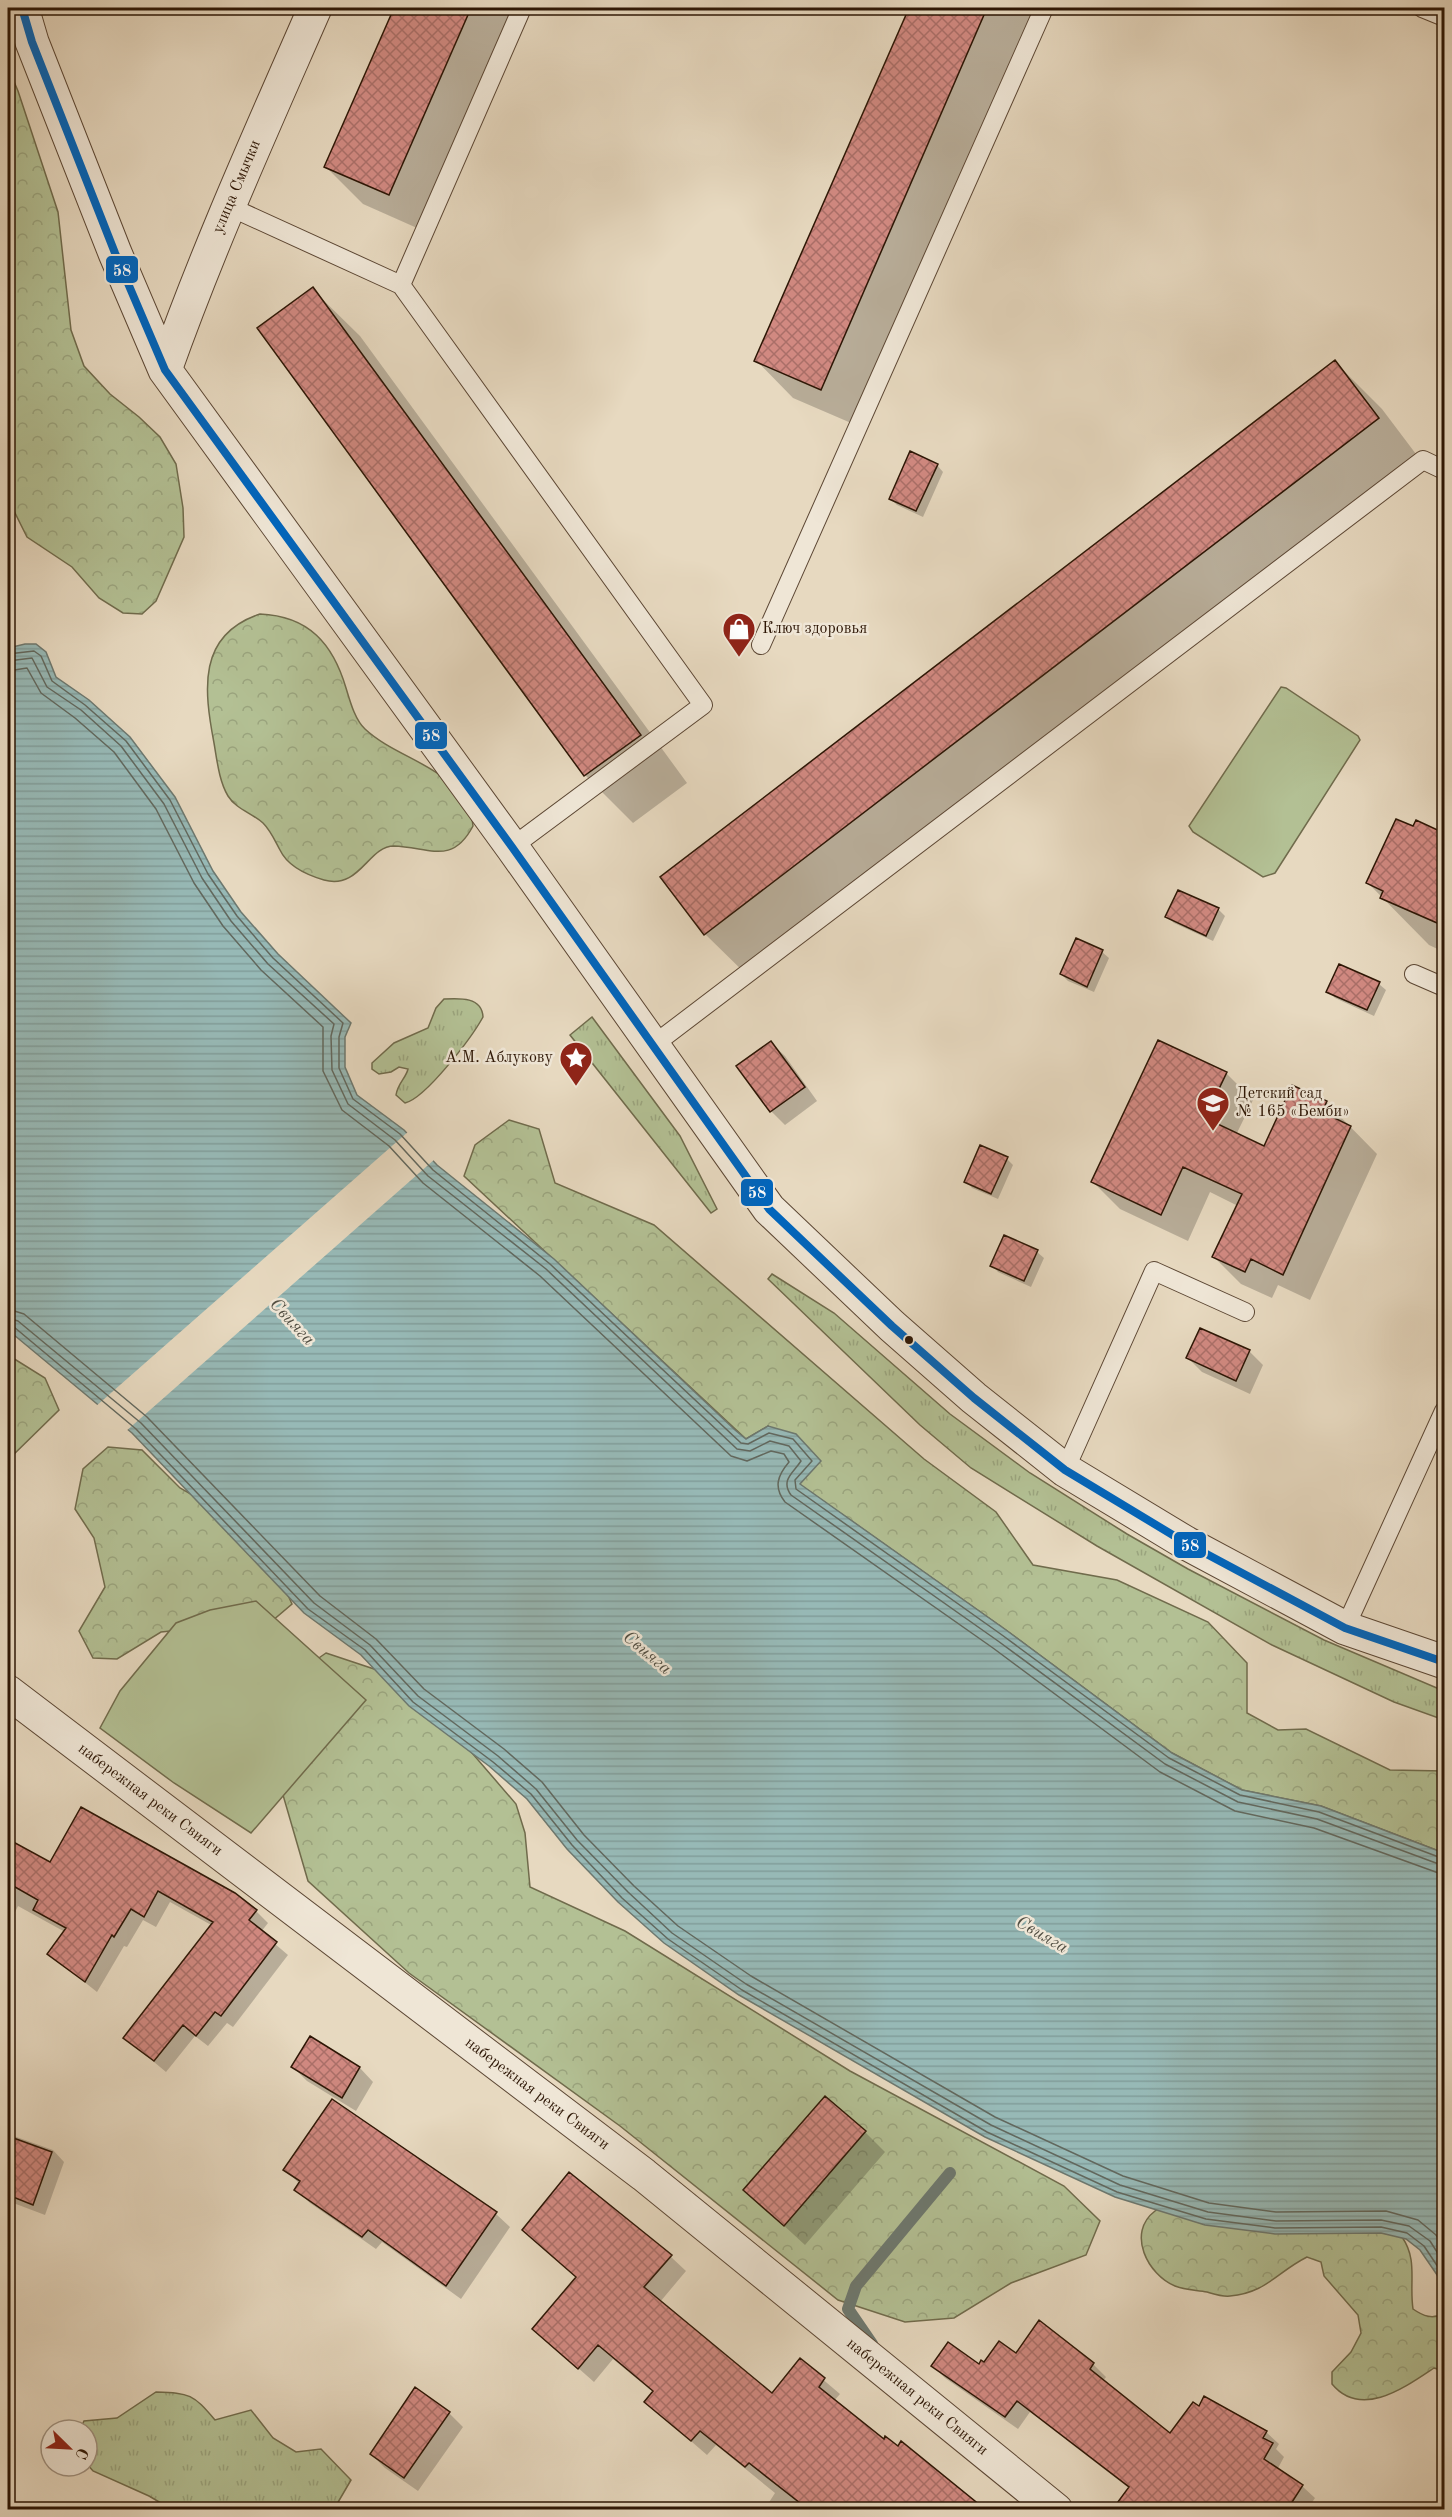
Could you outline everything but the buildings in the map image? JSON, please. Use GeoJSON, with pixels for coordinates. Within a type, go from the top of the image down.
{"type":"FeatureCollection","features":[{"type":"Feature","properties":{"kind":"street"},"geometry":{"type":"LineString","coordinates":[[22,8],[32,42],[115,253],[165,370],[512,847],[769,1209],[892,1326],[974,1398],[1065,1470],[1186,1543],[1345,1628],[1444,1662]]}},
{"type":"Feature","properties":{"kind":"street","name":"улица Смычки"},"geometry":{"type":"LineString","coordinates":[[165,370],[191,297],[228,206],[315,8]]}},
{"type":"Feature","properties":{"kind":"street","name":"набережная реки Свияги"},"geometry":{"type":"LineString","coordinates":[[8,1692],[644,2175],[1056,2510]]}},
{"type":"Feature","properties":{"kind":"lane"},"geometry":{"type":"LineString","coordinates":[[401,285],[522,8]]}},
{"type":"Feature","properties":{"kind":"lane"},"geometry":{"type":"LineString","coordinates":[[760,645],[1044,8]]}},
{"type":"Feature","properties":{"kind":"lane"},"geometry":{"type":"LineString","coordinates":[[1422,8],[1444,17]]}},
{"type":"Feature","properties":{"kind":"lane"},"geometry":{"type":"LineString","coordinates":[[228,206],[401,285],[703,705],[512,847]]}},
{"type":"Feature","properties":{"kind":"lane"},"geometry":{"type":"LineString","coordinates":[[652,1046],[1423,460],[1444,470]]}},
{"type":"Feature","properties":{"kind":"lane"},"geometry":{"type":"LineString","coordinates":[[1414,974],[1444,987]]}},
{"type":"Feature","properties":{"kind":"lane"},"geometry":{"type":"LineString","coordinates":[[1065,1470],[1154,1270],[1245,1312]]}},
{"type":"Feature","properties":{"kind":"lane"},"geometry":{"type":"LineString","coordinates":[[1345,1628],[1444,1411]]}},
{"type":"Feature","properties":{"kind":"green space"},"geometry":{"type":"Polygon","coordinates":[[[8,74],[12,77],[18,91],[58,212],[71,330],[84,366],[110,394],[160,437],[176,464],[183,508],[184,537],[156,601],[142,614],[123,613],[99,598],[72,567],[27,537],[11,505],[8,486],[8,74]]]}},
{"type":"Feature","properties":{"kind":"green space"},"geometry":{"type":"Polygon","coordinates":[[[260,614],[292,620],[317,635],[341,672],[353,710],[361,725],[379,740],[430,768],[459,791],[468,807],[473,826],[457,846],[439,851],[394,846],[385,848],[346,879],[324,880],[293,866],[283,856],[263,823],[231,800],[220,777],[217,763],[208,703],[210,666],[215,650],[225,636],[240,623],[260,614]]]}},
{"type":"Feature","properties":{"kind":"green space"},"geometry":{"type":"Polygon","coordinates":[[[1281,687],[1286,688],[1358,736],[1360,740],[1275,873],[1263,877],[1193,832],[1189,826],[1281,687]]]}},
{"type":"Feature","properties":{"kind":"green space"},"geometry":{"type":"Polygon","coordinates":[[[444,999],[463,999],[474,1002],[482,1010],[483,1017],[459,1052],[436,1079],[414,1099],[405,1103],[396,1095],[408,1069],[399,1067],[391,1072],[379,1074],[372,1069],[372,1063],[394,1043],[428,1028],[436,1008],[444,999]]]}},
{"type":"Feature","properties":{"kind":"green space"},"geometry":{"type":"Polygon","coordinates":[[[592,1017],[680,1136],[717,1209],[711,1213],[570,1035],[592,1017]]]}},
{"type":"Feature","properties":{"kind":"green space"},"geometry":{"type":"Polygon","coordinates":[[[509,1120],[539,1129],[555,1183],[654,1225],[924,1459],[996,1512],[1033,1565],[1117,1580],[1208,1622],[1247,1663],[1247,1713],[1278,1730],[1306,1729],[1390,1770],[1444,1771],[1444,1853],[1321,1806],[1242,1790],[1172,1753],[1006,1630],[799,1484],[768,1426],[746,1439],[464,1176],[475,1145],[509,1120]]]}},
{"type":"Feature","properties":{"kind":"green space"},"geometry":{"type":"Polygon","coordinates":[[[772,1274],[834,1313],[950,1414],[1030,1473],[1127,1534],[1188,1569],[1324,1640],[1444,1691],[1444,1720],[1394,1702],[1272,1645],[1097,1546],[971,1468],[920,1425],[768,1279],[772,1274]]]}},
{"type":"Feature","properties":{"kind":"green space"},"geometry":{"type":"Polygon","coordinates":[[[8,1355],[45,1378],[59,1410],[8,1460],[8,1355]]]}},
{"type":"Feature","properties":{"kind":"green space"},"geometry":{"type":"Polygon","coordinates":[[[108,1447],[142,1450],[180,1488],[243,1524],[269,1554],[292,1604],[272,1621],[161,1632],[117,1659],[93,1658],[79,1631],[105,1587],[94,1538],[75,1509],[83,1469],[108,1447]]]}},
{"type":"Feature","properties":{"kind":"green space"},"geometry":{"type":"Polygon","coordinates":[[[256,1601],[366,1700],[251,1833],[174,1783],[100,1728],[120,1691],[176,1623],[210,1610],[256,1601]]]}},
{"type":"Feature","properties":{"kind":"green space"},"geometry":{"type":"Polygon","coordinates":[[[326,1653],[410,1681],[516,1804],[525,1833],[530,1887],[625,1931],[850,2071],[1064,2186],[1100,2221],[1086,2255],[1011,2283],[954,2318],[905,2322],[838,2300],[620,2126],[409,1973],[308,1881],[256,1702],[326,1653]]]}},
{"type":"Feature","properties":{"kind":"green space"},"geometry":{"type":"Polygon","coordinates":[[[1176,2202],[1314,2218],[1402,2237],[1410,2254],[1413,2309],[1428,2316],[1444,2313],[1444,2371],[1434,2368],[1383,2397],[1369,2400],[1356,2399],[1343,2394],[1332,2384],[1332,2372],[1351,2352],[1361,2333],[1358,2315],[1324,2276],[1321,2262],[1307,2257],[1253,2291],[1230,2296],[1175,2286],[1156,2273],[1144,2253],[1141,2241],[1146,2220],[1157,2209],[1176,2202]]]}},
{"type":"Feature","properties":{"kind":"green space"},"geometry":{"type":"Polygon","coordinates":[[[156,2392],[184,2394],[196,2400],[215,2420],[251,2410],[273,2438],[296,2452],[321,2449],[351,2480],[337,2504],[338,2509],[171,2509],[149,2496],[99,2474],[99,2420],[117,2418],[156,2392]]]}},
{"type":"Feature","properties":{"kind":"water","name":"Свияга"},"geometry":{"type":"Polygon","coordinates":[[[36,644],[46,652],[56,677],[89,700],[130,737],[175,797],[213,871],[241,912],[278,954],[351,1023],[345,1037],[345,1067],[357,1095],[404,1130],[437,1165],[554,1259],[735,1430],[746,1439],[768,1426],[796,1434],[821,1461],[800,1484],[1006,1630],[1172,1753],[1242,1790],[1321,1806],[1444,1853],[1444,2285],[1420,2250],[1406,2239],[1381,2233],[1275,2234],[1205,2225],[1115,2197],[985,2137],[739,1995],[664,1943],[618,1902],[567,1849],[527,1799],[489,1766],[409,1706],[361,1655],[304,1613],[132,1433],[8,1330],[8,648],[36,644]]]}},
{"type":"Feature","properties":{"kind":"pier"},"geometry":{"type":"Polygon","coordinates":[[[409,1131],[435,1159],[125,1432],[95,1407],[409,1131]]]}},
{"type":"Feature","properties":{"kind":"waterway"},"geometry":{"type":"LineString","coordinates":[[872,2344],[848,2309],[856,2286],[950,2173]]}},
{"type":"Feature","properties":{"kind":"transit line","name":"58"},"geometry":{"type":"LineString","coordinates":[[22,8],[32,42],[115,253],[165,370],[512,847],[769,1209],[892,1326],[974,1398],[1065,1470],[1186,1543],[1345,1628],[1444,1662]]}},
{"type":"Feature","properties":{"kind":"place","name":"Ключ здоровья"},"geometry":{"type":"Point","coordinates":[739,658]}},
{"type":"Feature","properties":{"kind":"place","name":"А.М. Аблукову"},"geometry":{"type":"Point","coordinates":[576,1087]}},
{"type":"Feature","properties":{"kind":"place","name":"Детский сад № 165 «Бемби»"},"geometry":{"type":"Point","coordinates":[1213,1132]}}]}
